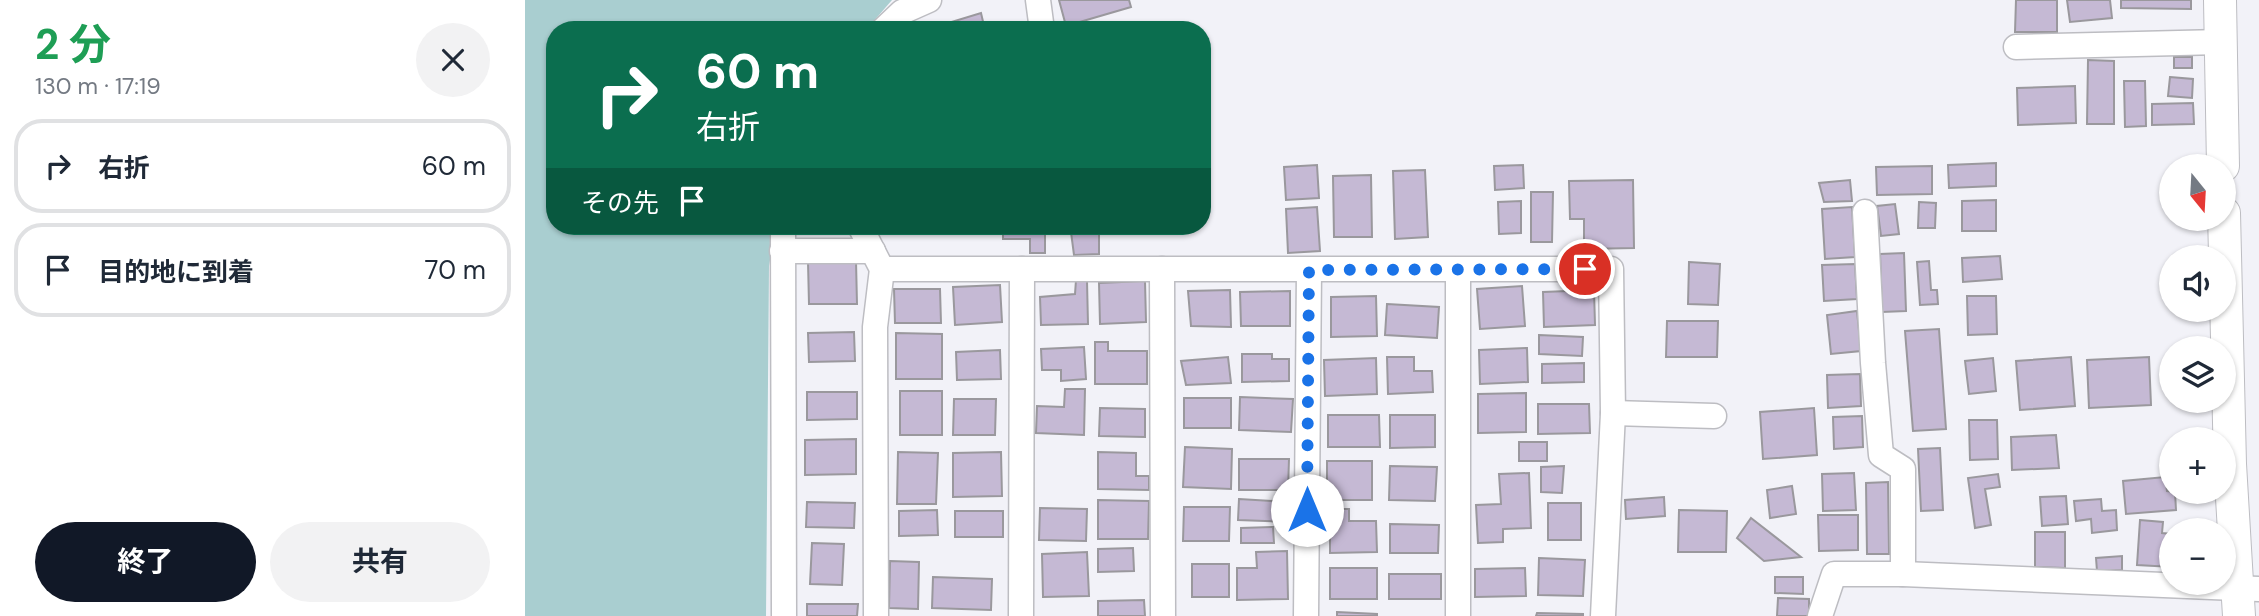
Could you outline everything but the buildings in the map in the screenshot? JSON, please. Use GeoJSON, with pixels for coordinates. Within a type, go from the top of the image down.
{"type":"FeatureCollection","features":[{"type":"Feature","properties":{"kind":"street"},"geometry":{"type":"LineString","coordinates":[[892,21],[902,12],[929,0]]}},
{"type":"Feature","properties":{"kind":"street"},"geometry":{"type":"LineString","coordinates":[[1038,0],[1041,21]]}},
{"type":"Feature","properties":{"kind":"street"},"geometry":{"type":"LineString","coordinates":[[2220,0],[2223,154]]}},
{"type":"Feature","properties":{"kind":"street"},"geometry":{"type":"LineString","coordinates":[[2017,47],[2221,42]]}},
{"type":"Feature","properties":{"kind":"street"},"geometry":{"type":"LineString","coordinates":[[1865,212],[1881,455],[1903,469],[1903,574]]}},
{"type":"Feature","properties":{"kind":"street"},"geometry":{"type":"LineString","coordinates":[[1820,616],[1834,575],[1903,574],[2245,598],[2230,464],[2224,231]]}},
{"type":"Feature","properties":{"kind":"street"},"geometry":{"type":"LineString","coordinates":[[783,235],[784,616]]}},
{"type":"Feature","properties":{"kind":"street"},"geometry":{"type":"LineString","coordinates":[[864,235],[877,260],[876,616]]}},
{"type":"Feature","properties":{"kind":"street"},"geometry":{"type":"LineString","coordinates":[[782,251],[1022,269],[1611,269],[1613,413],[1603,616]]}},
{"type":"Feature","properties":{"kind":"street"},"geometry":{"type":"LineString","coordinates":[[1021,616],[1022,269]]}},
{"type":"Feature","properties":{"kind":"street"},"geometry":{"type":"LineString","coordinates":[[1162,269],[1163,616]]}},
{"type":"Feature","properties":{"kind":"street"},"geometry":{"type":"LineString","coordinates":[[1306,616],[1309,270]]}},
{"type":"Feature","properties":{"kind":"street"},"geometry":{"type":"LineString","coordinates":[[1458,270],[1458,616]]}},
{"type":"Feature","properties":{"kind":"street"},"geometry":{"type":"LineString","coordinates":[[1613,413],[1714,416]]}},
{"type":"Feature","properties":{"kind":"water"},"geometry":{"type":"Polygon","coordinates":[[[525,0],[892,0],[874,21],[546,21],[546,235],[774,235],[769,266],[766,616],[525,616],[525,0]]]}},
{"type":"Feature","properties":{"kind":"route"},"geometry":{"type":"LineString","coordinates":[[1307,510],[1309,270],[1585,269]]}}]}
